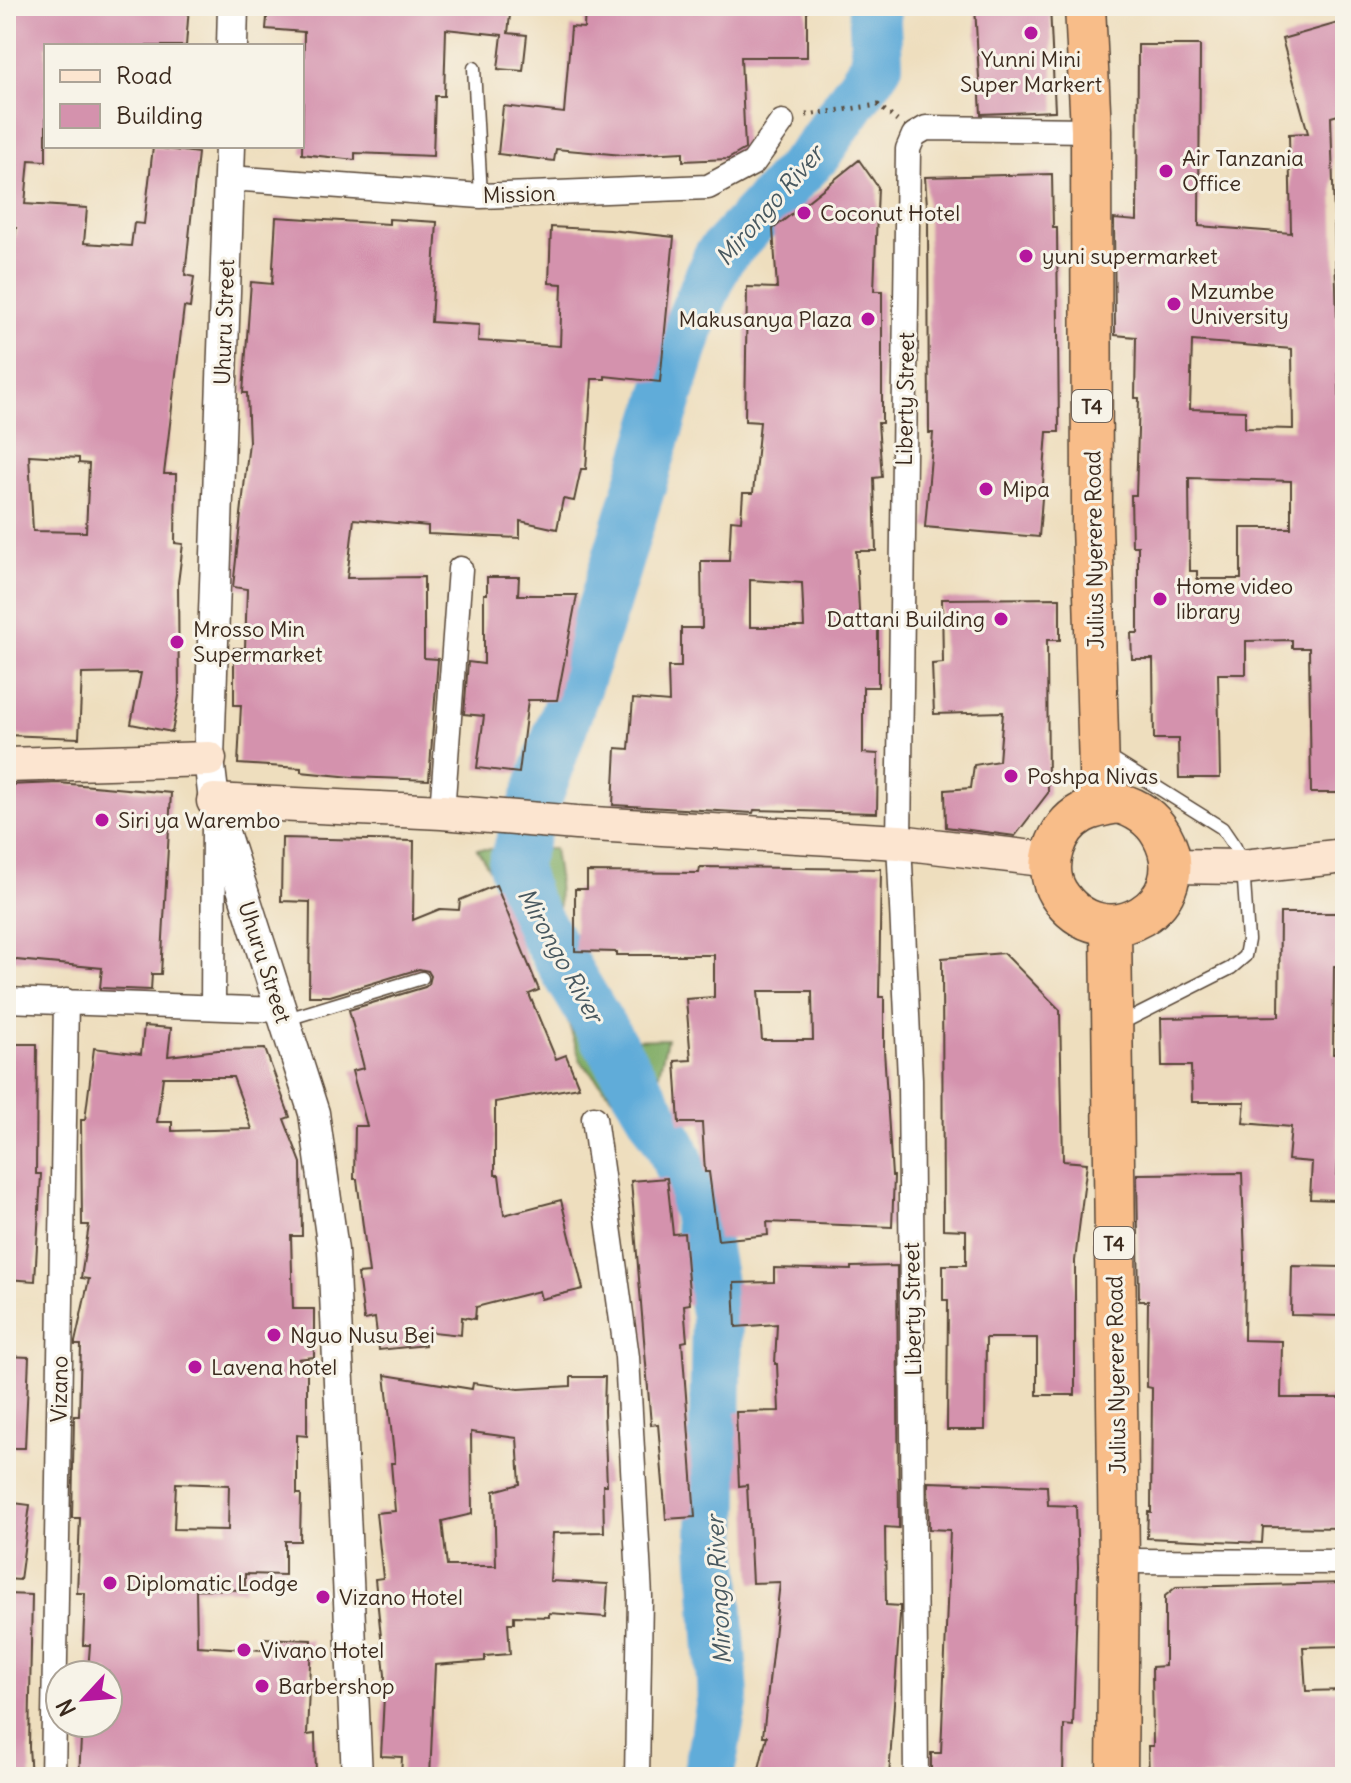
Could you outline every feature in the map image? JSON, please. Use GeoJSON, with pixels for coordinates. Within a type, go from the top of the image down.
{"type":"FeatureCollection","features":[{"type":"Feature","properties":{"kind":"highway","name":"Julius Nyerere Road"},"geometry":{"type":"LineString","coordinates":[[1085,6],[1091,130],[1092,523],[1100,806]]}},
{"type":"Feature","properties":{"kind":"highway"},"geometry":{"type":"LineString","coordinates":[[1118,803],[1137,808],[1157,827],[1167,845],[1171,866],[1168,885],[1159,901],[1146,914],[1129,923],[1111,926],[1088,921],[1069,908],[1055,888],[1051,860],[1056,841],[1066,825],[1082,813],[1118,803]]}},
{"type":"Feature","properties":{"kind":"highway","name":"Julius Nyerere Road"},"geometry":{"type":"LineString","coordinates":[[1111,926],[1119,1561],[1117,1777]]}},
{"type":"Feature","properties":{"kind":"main road"},"geometry":{"type":"LineString","coordinates":[[6,765],[209,759]]}},
{"type":"Feature","properties":{"kind":"main road"},"geometry":{"type":"LineString","coordinates":[[214,801],[442,812],[899,842],[1051,860]]}},
{"type":"Feature","properties":{"kind":"main road"},"geometry":{"type":"LineString","coordinates":[[1171,866],[1243,867],[1345,856]]}},
{"type":"Feature","properties":{"kind":"street"},"geometry":{"type":"LineString","coordinates":[[232,44],[233,6]]}},
{"type":"Feature","properties":{"kind":"street","name":"Mission"},"geometry":{"type":"LineString","coordinates":[[229,178],[481,196],[708,187],[753,163],[782,122]]}},
{"type":"Feature","properties":{"kind":"street","name":"Liberty Street"},"geometry":{"type":"LineString","coordinates":[[916,1777],[910,1079],[899,842],[908,149],[914,135],[926,128],[1091,130]]}},
{"type":"Feature","properties":{"kind":"street","name":"Uhuru Street"},"geometry":{"type":"LineString","coordinates":[[230,148],[209,759],[214,801],[314,1113],[333,1250],[357,1777]]}},
{"type":"Feature","properties":{"kind":"street"},"geometry":{"type":"LineString","coordinates":[[442,812],[460,569]]}},
{"type":"Feature","properties":{"kind":"street"},"geometry":{"type":"LineString","coordinates":[[213,1007],[214,801]]}},
{"type":"Feature","properties":{"kind":"street"},"geometry":{"type":"LineString","coordinates":[[6,1000],[213,1007],[282,1015]]}},
{"type":"Feature","properties":{"kind":"street","name":"Vizano"},"geometry":{"type":"LineString","coordinates":[[53,1777],[66,1001]]}},
{"type":"Feature","properties":{"kind":"street"},"geometry":{"type":"LineString","coordinates":[[594,1118],[627,1357],[640,1597],[637,1777]]}},
{"type":"Feature","properties":{"kind":"street"},"geometry":{"type":"LineString","coordinates":[[1119,1561],[1345,1562]]}},
{"type":"Feature","properties":{"kind":"lane"},"geometry":{"type":"LineString","coordinates":[[474,68],[481,196]]}},
{"type":"Feature","properties":{"kind":"lane"},"geometry":{"type":"LineString","coordinates":[[1099,752],[1222,828],[1243,867],[1248,940],[1245,956],[1231,968],[1113,1028]]}},
{"type":"Feature","properties":{"kind":"lane"},"geometry":{"type":"LineString","coordinates":[[282,1015],[422,978]]}},
{"type":"Feature","properties":{"kind":"path"},"geometry":{"type":"LineString","coordinates":[[814,113],[878,105]]}},
{"type":"Feature","properties":{"kind":"green space"},"geometry":{"type":"Polygon","coordinates":[[[477,849],[554,849],[560,939],[595,982],[626,1040],[667,1039],[654,1094],[677,1137],[694,1138],[687,1164],[652,1157],[649,1138],[581,1062],[559,993],[477,849]]]}},
{"type":"Feature","properties":{"kind":"building"},"geometry":{"type":"Polygon","coordinates":[[[6,6],[189,6],[186,44],[44,44],[46,161],[29,160],[25,204],[87,208],[84,243],[131,246],[134,223],[144,224],[153,148],[198,153],[185,275],[194,277],[190,308],[184,307],[164,474],[176,474],[175,543],[183,544],[178,583],[179,696],[172,732],[131,724],[141,673],[82,674],[79,738],[6,735],[6,236],[15,237],[16,228],[6,228],[6,6]],[[29,455],[33,531],[86,532],[89,464],[79,463],[79,458],[29,455]]]}},
{"type":"Feature","properties":{"kind":"building"},"geometry":{"type":"Polygon","coordinates":[[[268,6],[445,6],[473,9],[474,6],[511,6],[508,33],[527,35],[523,71],[498,69],[502,35],[446,29],[444,96],[435,96],[433,156],[355,153],[355,160],[302,154],[304,32],[266,29],[268,6]]]}},
{"type":"Feature","properties":{"kind":"building"},"geometry":{"type":"Polygon","coordinates":[[[585,6],[807,6],[807,57],[741,57],[745,149],[728,159],[683,161],[683,152],[623,155],[556,149],[554,161],[498,154],[503,106],[564,113],[571,27],[584,28],[585,6]]]}},
{"type":"Feature","properties":{"kind":"building"},"geometry":{"type":"Polygon","coordinates":[[[975,6],[1050,6],[1055,111],[981,114],[975,6]]]}},
{"type":"Feature","properties":{"kind":"building"},"geometry":{"type":"Polygon","coordinates":[[[1345,21],[1345,113],[1331,117],[1341,454],[1345,793],[1311,793],[1309,648],[1292,648],[1292,640],[1246,641],[1246,674],[1218,674],[1220,778],[1179,778],[1178,739],[1154,739],[1153,659],[1132,659],[1131,633],[1138,633],[1138,546],[1132,546],[1131,495],[1136,495],[1139,398],[1135,398],[1136,337],[1115,335],[1114,219],[1137,221],[1138,45],[1200,45],[1199,226],[1291,233],[1289,134],[1308,133],[1282,39],[1345,21]],[[1192,341],[1190,409],[1245,411],[1245,428],[1293,429],[1292,349],[1192,341]],[[1189,478],[1190,571],[1197,571],[1197,579],[1241,579],[1241,528],[1291,528],[1291,481],[1189,478]]]}},
{"type":"Feature","properties":{"kind":"building"},"geometry":{"type":"Polygon","coordinates":[[[859,160],[878,187],[874,291],[882,291],[882,423],[878,423],[882,477],[874,478],[876,551],[856,551],[860,629],[878,629],[878,687],[863,687],[863,753],[878,754],[877,813],[754,810],[753,813],[613,805],[616,748],[629,749],[633,699],[669,702],[668,667],[681,667],[681,628],[702,628],[701,561],[729,561],[731,520],[741,521],[743,493],[753,493],[760,422],[745,421],[747,287],[777,288],[773,229],[859,160]],[[750,580],[750,627],[804,627],[802,583],[750,580]]]}},
{"type":"Feature","properties":{"kind":"building"},"geometry":{"type":"Polygon","coordinates":[[[1052,174],[1053,228],[1057,228],[1059,432],[1047,432],[1039,537],[925,527],[933,433],[929,433],[925,177],[1052,174]]]}},
{"type":"Feature","properties":{"kind":"building"},"geometry":{"type":"Polygon","coordinates":[[[276,217],[389,224],[389,219],[437,222],[431,322],[479,325],[478,341],[560,346],[562,284],[549,283],[551,227],[674,237],[660,382],[605,376],[605,379],[592,379],[586,469],[581,469],[574,501],[563,499],[557,529],[520,521],[520,538],[428,534],[428,526],[354,519],[347,578],[424,577],[424,658],[438,659],[429,780],[352,777],[301,772],[301,768],[238,764],[241,705],[234,705],[234,648],[245,648],[247,589],[233,587],[249,442],[247,393],[243,393],[251,282],[272,284],[276,217]]]}},
{"type":"Feature","properties":{"kind":"building"},"geometry":{"type":"Polygon","coordinates":[[[487,577],[519,577],[518,595],[577,595],[557,700],[528,700],[519,773],[477,768],[484,716],[464,714],[468,662],[484,664],[484,594],[487,594],[487,577]]]}},
{"type":"Feature","properties":{"kind":"building"},"geometry":{"type":"Polygon","coordinates":[[[1060,598],[1060,640],[1047,640],[1048,793],[1015,836],[946,827],[945,790],[971,788],[974,765],[999,761],[1003,712],[934,714],[932,664],[943,663],[942,599],[1060,598]]]}},
{"type":"Feature","properties":{"kind":"building"},"geometry":{"type":"Polygon","coordinates":[[[59,783],[171,793],[161,974],[152,974],[151,990],[100,988],[102,968],[6,959],[6,785],[59,783]]]}},
{"type":"Feature","properties":{"kind":"building"},"geometry":{"type":"Polygon","coordinates":[[[282,838],[414,841],[413,920],[440,909],[459,910],[460,900],[496,885],[539,990],[529,994],[556,1059],[566,1055],[579,1087],[495,1102],[495,1175],[499,1175],[504,1215],[561,1200],[583,1289],[541,1299],[539,1291],[476,1307],[475,1319],[462,1317],[461,1335],[424,1331],[425,1345],[379,1350],[375,1318],[364,1320],[358,1274],[369,1273],[357,1179],[354,1179],[355,1126],[367,1126],[352,1071],[364,1068],[349,1010],[425,987],[431,976],[428,971],[419,969],[330,996],[309,996],[310,902],[281,901],[282,838]]]}},
{"type":"Feature","properties":{"kind":"building"},"geometry":{"type":"Polygon","coordinates":[[[700,867],[881,869],[879,997],[884,997],[884,1050],[894,1176],[892,1227],[767,1222],[768,1235],[718,1240],[709,1172],[705,1172],[702,1123],[679,1123],[675,1061],[691,1060],[686,999],[714,997],[714,955],[617,955],[617,952],[575,951],[575,889],[587,889],[587,872],[699,873],[700,867]],[[758,991],[762,1040],[813,1040],[812,991],[758,991]]]}},
{"type":"Feature","properties":{"kind":"building"},"geometry":{"type":"Polygon","coordinates":[[[1280,913],[1345,913],[1345,966],[1334,966],[1333,1054],[1345,1054],[1345,1123],[1340,1123],[1336,1200],[1310,1199],[1312,1162],[1288,1160],[1291,1127],[1243,1123],[1245,1102],[1192,1102],[1191,1066],[1162,1066],[1161,1018],[1279,1016],[1280,913]]]}},
{"type":"Feature","properties":{"kind":"building"},"geometry":{"type":"Polygon","coordinates":[[[1004,953],[1060,1010],[1063,1161],[1087,1163],[1075,1261],[1075,1395],[1037,1395],[1037,1338],[986,1338],[985,1430],[947,1430],[948,1300],[943,1300],[943,1265],[966,1265],[966,1230],[943,1229],[942,958],[1004,953]]]}},
{"type":"Feature","properties":{"kind":"building"},"geometry":{"type":"Polygon","coordinates":[[[144,1026],[171,1028],[168,1056],[265,1049],[290,1117],[284,1119],[301,1163],[302,1236],[291,1236],[293,1309],[314,1309],[314,1357],[298,1359],[307,1362],[307,1436],[297,1435],[300,1541],[285,1541],[285,1575],[245,1574],[245,1590],[196,1589],[197,1646],[263,1650],[263,1638],[311,1640],[307,1735],[315,1734],[316,1777],[79,1777],[81,1739],[124,1739],[124,1659],[89,1659],[90,1645],[83,1645],[85,1593],[77,1593],[80,1518],[72,1518],[74,1416],[79,1416],[81,1345],[75,1345],[75,1342],[89,1279],[81,1278],[89,1225],[82,1225],[81,1120],[85,1120],[94,1048],[141,1054],[144,1026]],[[163,1077],[157,1122],[172,1122],[172,1131],[252,1129],[233,1077],[163,1077]],[[176,1483],[174,1529],[228,1530],[229,1485],[176,1483]]]}},
{"type":"Feature","properties":{"kind":"building"},"geometry":{"type":"Polygon","coordinates":[[[6,1044],[37,1044],[36,1174],[41,1174],[35,1281],[6,1279],[6,1044]]]}},
{"type":"Feature","properties":{"kind":"building"},"geometry":{"type":"Polygon","coordinates":[[[1242,1173],[1244,1340],[1282,1341],[1281,1398],[1345,1398],[1345,1528],[1263,1527],[1262,1543],[1147,1538],[1148,1512],[1151,1512],[1152,1388],[1147,1387],[1148,1301],[1139,1301],[1137,1174],[1242,1173]]]}},
{"type":"Feature","properties":{"kind":"building"},"geometry":{"type":"Polygon","coordinates":[[[667,1178],[673,1234],[684,1233],[690,1304],[684,1305],[687,1341],[682,1342],[695,1517],[666,1519],[658,1424],[651,1425],[631,1181],[667,1178]]]}},
{"type":"Feature","properties":{"kind":"building"},"geometry":{"type":"Polygon","coordinates":[[[897,1266],[899,1528],[885,1527],[886,1605],[900,1606],[900,1615],[889,1777],[757,1777],[767,1736],[763,1736],[780,1582],[752,1583],[747,1485],[739,1486],[736,1412],[779,1411],[775,1364],[777,1324],[736,1327],[734,1283],[774,1282],[774,1268],[851,1270],[851,1267],[897,1266]]]}},
{"type":"Feature","properties":{"kind":"building"},"geometry":{"type":"Polygon","coordinates":[[[1292,1266],[1343,1267],[1342,1316],[1291,1315],[1292,1266]]]}},
{"type":"Feature","properties":{"kind":"building"},"geometry":{"type":"Polygon","coordinates":[[[6,1356],[29,1357],[25,1448],[6,1448],[6,1356]]]}},
{"type":"Feature","properties":{"kind":"building"},"geometry":{"type":"Polygon","coordinates":[[[385,1375],[472,1389],[473,1383],[519,1389],[571,1386],[571,1377],[605,1377],[607,1485],[603,1485],[604,1532],[553,1533],[550,1581],[608,1584],[606,1617],[549,1613],[549,1617],[514,1616],[514,1623],[508,1623],[510,1654],[485,1656],[485,1661],[435,1665],[430,1777],[401,1777],[402,1757],[381,1756],[385,1675],[375,1579],[383,1578],[376,1513],[395,1511],[391,1463],[395,1463],[385,1375]],[[471,1432],[472,1514],[442,1521],[447,1566],[496,1566],[494,1491],[520,1484],[517,1438],[471,1432]]]}},
{"type":"Feature","properties":{"kind":"building"},"geometry":{"type":"Polygon","coordinates":[[[928,1482],[1047,1486],[1048,1505],[1076,1506],[1078,1567],[1073,1726],[1064,1725],[1063,1777],[931,1777],[931,1753],[941,1753],[950,1530],[929,1529],[928,1482]]]}},
{"type":"Feature","properties":{"kind":"building"},"geometry":{"type":"Polygon","coordinates":[[[6,1502],[30,1505],[20,1580],[6,1579],[6,1502]]]}},
{"type":"Feature","properties":{"kind":"building"},"geometry":{"type":"Polygon","coordinates":[[[1345,1583],[1345,1646],[1303,1647],[1306,1691],[1345,1690],[1345,1777],[1149,1777],[1148,1746],[1153,1746],[1152,1667],[1165,1666],[1165,1596],[1176,1587],[1345,1583]]]}},
{"type":"Feature","properties":{"kind":"building"},"geometry":{"type":"Polygon","coordinates":[[[6,1594],[32,1595],[31,1777],[6,1777],[6,1594]]]}},
{"type":"Feature","properties":{"kind":"waterway","name":"Mirongo River"},"geometry":{"type":"LineString","coordinates":[[708,1777],[723,1697],[713,1542],[717,1317],[698,1210],[671,1145],[525,901],[514,864],[604,604],[688,329],[718,258],[816,153],[877,64],[874,6]]}},
{"type":"Feature","properties":{"kind":"place","name":"Yunni Mini Super Markert"},"geometry":{"type":"Point","coordinates":[1031,33]}},
{"type":"Feature","properties":{"kind":"place","name":"Air Tanzania Office"},"geometry":{"type":"Point","coordinates":[1166,171]}},
{"type":"Feature","properties":{"kind":"place","name":"Coconut Hotel"},"geometry":{"type":"Point","coordinates":[804,213]}},
{"type":"Feature","properties":{"kind":"place","name":"yuni supermarket"},"geometry":{"type":"Point","coordinates":[1026,256]}},
{"type":"Feature","properties":{"kind":"place","name":"Mzumbe University"},"geometry":{"type":"Point","coordinates":[1174,304]}},
{"type":"Feature","properties":{"kind":"place","name":"Makusanya Plaza"},"geometry":{"type":"Point","coordinates":[868,319]}},
{"type":"Feature","properties":{"kind":"place","name":"Mipa"},"geometry":{"type":"Point","coordinates":[986,489]}},
{"type":"Feature","properties":{"kind":"place","name":"Home video library"},"geometry":{"type":"Point","coordinates":[1160,599]}},
{"type":"Feature","properties":{"kind":"place","name":"Dattani Building"},"geometry":{"type":"Point","coordinates":[1001,619]}},
{"type":"Feature","properties":{"kind":"place","name":"Mrosso Min Supermarket"},"geometry":{"type":"Point","coordinates":[177,642]}},
{"type":"Feature","properties":{"kind":"place","name":"Poshpa Nivas"},"geometry":{"type":"Point","coordinates":[1011,776]}},
{"type":"Feature","properties":{"kind":"place","name":"Siri ya Warembo"},"geometry":{"type":"Point","coordinates":[102,820]}},
{"type":"Feature","properties":{"kind":"place","name":"Nguo Nusu Bei"},"geometry":{"type":"Point","coordinates":[274,1335]}},
{"type":"Feature","properties":{"kind":"place","name":"Lavena hotel"},"geometry":{"type":"Point","coordinates":[195,1367]}},
{"type":"Feature","properties":{"kind":"place","name":"Diplomatic Lodge"},"geometry":{"type":"Point","coordinates":[110,1583]}},
{"type":"Feature","properties":{"kind":"place","name":"Vizano Hotel"},"geometry":{"type":"Point","coordinates":[323,1597]}},
{"type":"Feature","properties":{"kind":"place","name":"Vivano Hotel"},"geometry":{"type":"Point","coordinates":[244,1650]}},
{"type":"Feature","properties":{"kind":"place","name":"Barbershop"},"geometry":{"type":"Point","coordinates":[262,1686]}}]}
